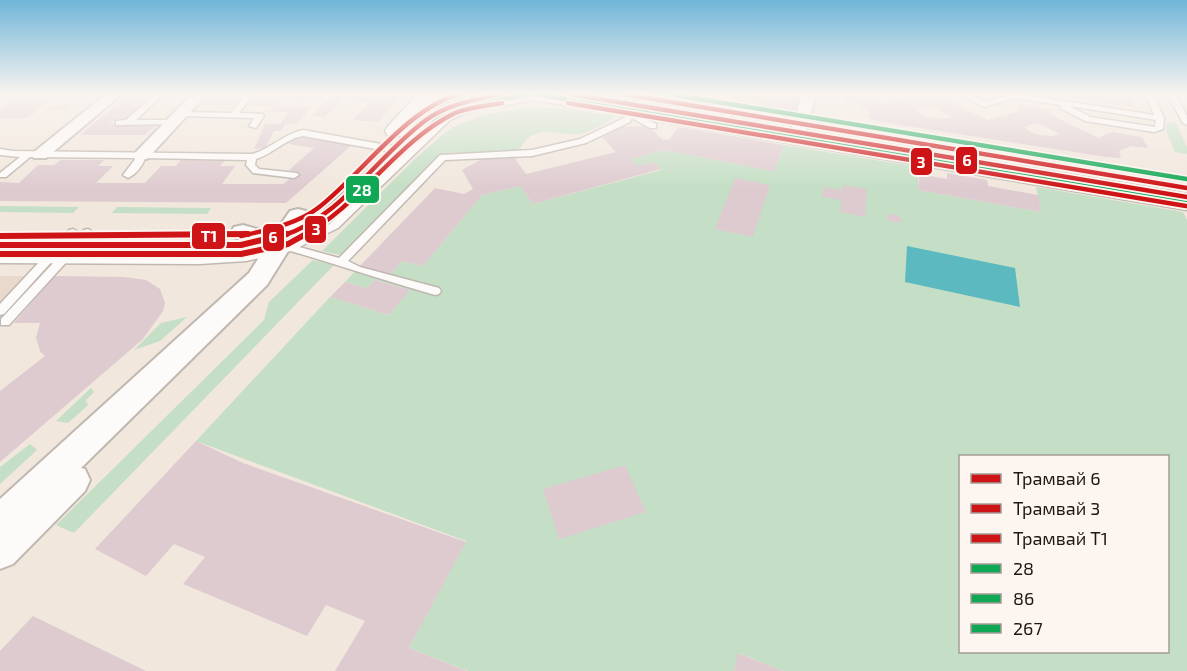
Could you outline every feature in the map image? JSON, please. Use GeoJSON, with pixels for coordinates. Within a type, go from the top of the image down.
{"type":"FeatureCollection","features":[{"type":"Feature","properties":{"kind":"main road"},"geometry":{"type":"LineString","coordinates":[[0,232],[70,243],[200,255],[246,252],[276,236],[328,222],[412,125]]}},
{"type":"Feature","properties":{"kind":"main road"},"geometry":{"type":"LineString","coordinates":[[770,125],[1187,188]]}},
{"type":"Feature","properties":{"kind":"main road"},"geometry":{"type":"LineString","coordinates":[[798,130],[1187,202]]}},
{"type":"Feature","properties":{"kind":"main road"},"geometry":{"type":"LineString","coordinates":[[0,254],[70,243],[243,232],[276,236],[298,216],[391,148]]}},
{"type":"Feature","properties":{"kind":"street"},"geometry":{"type":"LineString","coordinates":[[34,155],[73,125]]}},
{"type":"Feature","properties":{"kind":"street"},"geometry":{"type":"LineString","coordinates":[[141,156],[170,125]]}},
{"type":"Feature","properties":{"kind":"street"},"geometry":{"type":"LineString","coordinates":[[798,130],[799,125]]}},
{"type":"Feature","properties":{"kind":"street"},"geometry":{"type":"LineString","coordinates":[[0,522],[240,298],[258,279],[276,236]]}},
{"type":"Feature","properties":{"kind":"street"},"geometry":{"type":"LineString","coordinates":[[0,551],[256,303],[286,262],[276,236]]}},
{"type":"Feature","properties":{"kind":"lane"},"geometry":{"type":"LineString","coordinates":[[341,262],[443,158],[532,153],[583,141],[602,125]]}},
{"type":"Feature","properties":{"kind":"lane"},"geometry":{"type":"LineString","coordinates":[[1126,125],[1154,130],[1159,129],[1159,125]]}},
{"type":"Feature","properties":{"kind":"lane"},"geometry":{"type":"LineString","coordinates":[[0,152],[34,155],[252,157],[269,153],[296,134],[391,148]]}},
{"type":"Feature","properties":{"kind":"lane"},"geometry":{"type":"LineString","coordinates":[[3,175],[34,155]]}},
{"type":"Feature","properties":{"kind":"lane"},"geometry":{"type":"LineString","coordinates":[[128,175],[139,163],[141,156]]}},
{"type":"Feature","properties":{"kind":"lane"},"geometry":{"type":"LineString","coordinates":[[252,157],[250,165],[256,171],[294,175]]}},
{"type":"Feature","properties":{"kind":"lane"},"geometry":{"type":"LineString","coordinates":[[276,236],[356,269],[435,291]]}},
{"type":"Feature","properties":{"kind":"lane"},"geometry":{"type":"LineString","coordinates":[[0,311],[70,243]]}},
{"type":"Feature","properties":{"kind":"lane"},"geometry":{"type":"LineString","coordinates":[[5,322],[70,243]]}},
{"type":"Feature","properties":{"kind":"shaded area"},"geometry":{"type":"Polygon","coordinates":[[[0,276],[40,276],[0,319],[0,276]]]}},
{"type":"Feature","properties":{"kind":"green space"},"geometry":{"type":"Polygon","coordinates":[[[458,125],[601,125],[579,134],[538,133],[531,136],[519,151],[443,153],[340,255],[322,251],[417,157],[451,128],[458,125]]]}},
{"type":"Feature","properties":{"kind":"green space"},"geometry":{"type":"Polygon","coordinates":[[[1167,125],[1177,125],[1187,147],[1187,154],[1175,152],[1166,131],[1167,125]]]}},
{"type":"Feature","properties":{"kind":"green space"},"geometry":{"type":"Polygon","coordinates":[[[784,145],[918,167],[918,190],[1041,212],[1036,187],[1183,212],[1187,220],[1187,671],[783,671],[739,653],[734,671],[468,671],[409,648],[466,541],[196,441],[330,297],[389,315],[410,290],[375,280],[367,288],[345,282],[359,267],[390,275],[402,261],[423,266],[482,195],[520,186],[533,204],[661,170],[654,162],[638,166],[631,159],[663,150],[774,171],[784,145]]]}},
{"type":"Feature","properties":{"kind":"green space"},"geometry":{"type":"Polygon","coordinates":[[[0,206],[79,207],[73,213],[0,212],[0,206]]]}},
{"type":"Feature","properties":{"kind":"green space"},"geometry":{"type":"Polygon","coordinates":[[[117,207],[211,208],[207,214],[112,213],[117,207]]]}},
{"type":"Feature","properties":{"kind":"green space"},"geometry":{"type":"Polygon","coordinates":[[[313,260],[334,265],[74,533],[56,525],[264,320],[269,302],[313,260]]]}},
{"type":"Feature","properties":{"kind":"green space"},"geometry":{"type":"Polygon","coordinates":[[[187,317],[160,341],[134,350],[161,323],[187,317]]]}},
{"type":"Feature","properties":{"kind":"green space"},"geometry":{"type":"Polygon","coordinates":[[[91,388],[94,392],[86,400],[88,405],[68,423],[56,421],[91,388]]]}},
{"type":"Feature","properties":{"kind":"green space"},"geometry":{"type":"Polygon","coordinates":[[[30,444],[37,450],[0,484],[0,467],[30,444]]]}},
{"type":"Feature","properties":{"kind":"water"},"geometry":{"type":"Polygon","coordinates":[[[907,246],[1015,268],[1020,307],[905,282],[907,246]]]}},
{"type":"Feature","properties":{"kind":"building"},"geometry":{"type":"Polygon","coordinates":[[[92,125],[156,125],[145,135],[80,135],[92,125]]]}},
{"type":"Feature","properties":{"kind":"building"},"geometry":{"type":"Polygon","coordinates":[[[264,125],[284,125],[281,131],[274,131],[265,148],[254,149],[264,125]]]}},
{"type":"Feature","properties":{"kind":"building"},"geometry":{"type":"Polygon","coordinates":[[[903,125],[1029,125],[1023,127],[1035,134],[1052,136],[1060,134],[1043,125],[1073,125],[1099,138],[1112,132],[1142,137],[1148,148],[1131,146],[1119,151],[1121,158],[903,125]]]}},
{"type":"Feature","properties":{"kind":"building"},"geometry":{"type":"Polygon","coordinates":[[[648,126],[663,140],[670,139],[678,127],[784,145],[774,171],[663,150],[631,159],[638,166],[654,162],[661,169],[533,204],[520,186],[482,195],[423,266],[402,261],[390,275],[359,267],[435,188],[464,194],[473,189],[462,170],[484,158],[514,157],[526,174],[616,152],[602,137],[620,127],[648,126]]]}},
{"type":"Feature","properties":{"kind":"building"},"geometry":{"type":"Polygon","coordinates":[[[299,137],[352,145],[286,203],[0,201],[0,182],[19,183],[38,165],[54,165],[61,160],[104,160],[98,166],[113,166],[96,183],[145,183],[161,166],[176,166],[181,160],[224,161],[220,166],[235,166],[222,184],[283,184],[298,172],[289,170],[314,148],[289,144],[299,137]]]}},
{"type":"Feature","properties":{"kind":"building"},"geometry":{"type":"Polygon","coordinates":[[[947,173],[987,180],[988,186],[1038,195],[1041,212],[918,190],[919,174],[947,179],[947,173]]]}},
{"type":"Feature","properties":{"kind":"building"},"geometry":{"type":"Polygon","coordinates":[[[735,178],[770,185],[753,237],[715,229],[735,178]]]}},
{"type":"Feature","properties":{"kind":"building"},"geometry":{"type":"Polygon","coordinates":[[[843,185],[867,189],[865,217],[840,212],[841,200],[822,197],[824,187],[842,190],[843,185]]]}},
{"type":"Feature","properties":{"kind":"building"},"geometry":{"type":"Polygon","coordinates":[[[890,214],[898,215],[903,222],[892,222],[886,218],[890,214]]]}},
{"type":"Feature","properties":{"kind":"building"},"geometry":{"type":"Polygon","coordinates":[[[55,276],[124,277],[146,280],[160,289],[165,303],[163,311],[143,339],[0,462],[0,391],[45,356],[40,351],[36,338],[40,323],[14,323],[55,276]]]}},
{"type":"Feature","properties":{"kind":"building"},"geometry":{"type":"Polygon","coordinates":[[[375,280],[410,290],[389,315],[330,297],[345,282],[367,288],[375,280]]]}},
{"type":"Feature","properties":{"kind":"building"},"geometry":{"type":"Polygon","coordinates":[[[196,441],[243,463],[466,542],[409,648],[467,671],[335,671],[365,621],[326,605],[307,636],[183,584],[205,557],[174,544],[146,576],[95,549],[196,441]]]}},
{"type":"Feature","properties":{"kind":"building"},"geometry":{"type":"Polygon","coordinates":[[[625,465],[646,512],[559,539],[543,489],[625,465]]]}},
{"type":"Feature","properties":{"kind":"building"},"geometry":{"type":"Polygon","coordinates":[[[33,616],[146,671],[0,671],[0,651],[33,616]]]}},
{"type":"Feature","properties":{"kind":"building"},"geometry":{"type":"Polygon","coordinates":[[[738,653],[783,671],[734,671],[738,653]]]}},
{"type":"Feature","properties":{"kind":"tram line","name":"Т1"},"geometry":{"type":"LineString","coordinates":[[0,236],[240,236],[282,226],[317,209],[408,125]]}},
{"type":"Feature","properties":{"kind":"tram line","name":"6"},"geometry":{"type":"LineString","coordinates":[[0,245],[241,245],[285,235],[322,216],[420,125]]}},
{"type":"Feature","properties":{"kind":"tram line","name":"3"},"geometry":{"type":"LineString","coordinates":[[0,254],[241,254],[288,244],[327,223],[434,125]]}},
{"type":"Feature","properties":{"kind":"tram line","name":"3"},"geometry":{"type":"LineString","coordinates":[[702,125],[1186,206]]}},
{"type":"Feature","properties":{"kind":"tram line","name":"6"},"geometry":{"type":"LineString","coordinates":[[757,125],[1187,197]]}},
{"type":"Feature","properties":{"kind":"tram line","name":"Т1"},"geometry":{"type":"LineString","coordinates":[[811,125],[1187,188]]}},
{"type":"Feature","properties":{"kind":"transit line","name":"28"},"geometry":{"type":"LineString","coordinates":[[0,254],[200,255],[246,252],[281,245],[328,222],[431,125]]}},
{"type":"Feature","properties":{"kind":"transit line","name":"28"},"geometry":{"type":"LineString","coordinates":[[725,125],[1187,202]]}},
{"type":"Feature","properties":{"kind":"transit line","name":"86"},"geometry":{"type":"LineString","coordinates":[[749,125],[1186,197]]}},
{"type":"Feature","properties":{"kind":"transit line","name":"267"},"geometry":{"type":"LineString","coordinates":[[860,125],[1187,179]]}}]}
